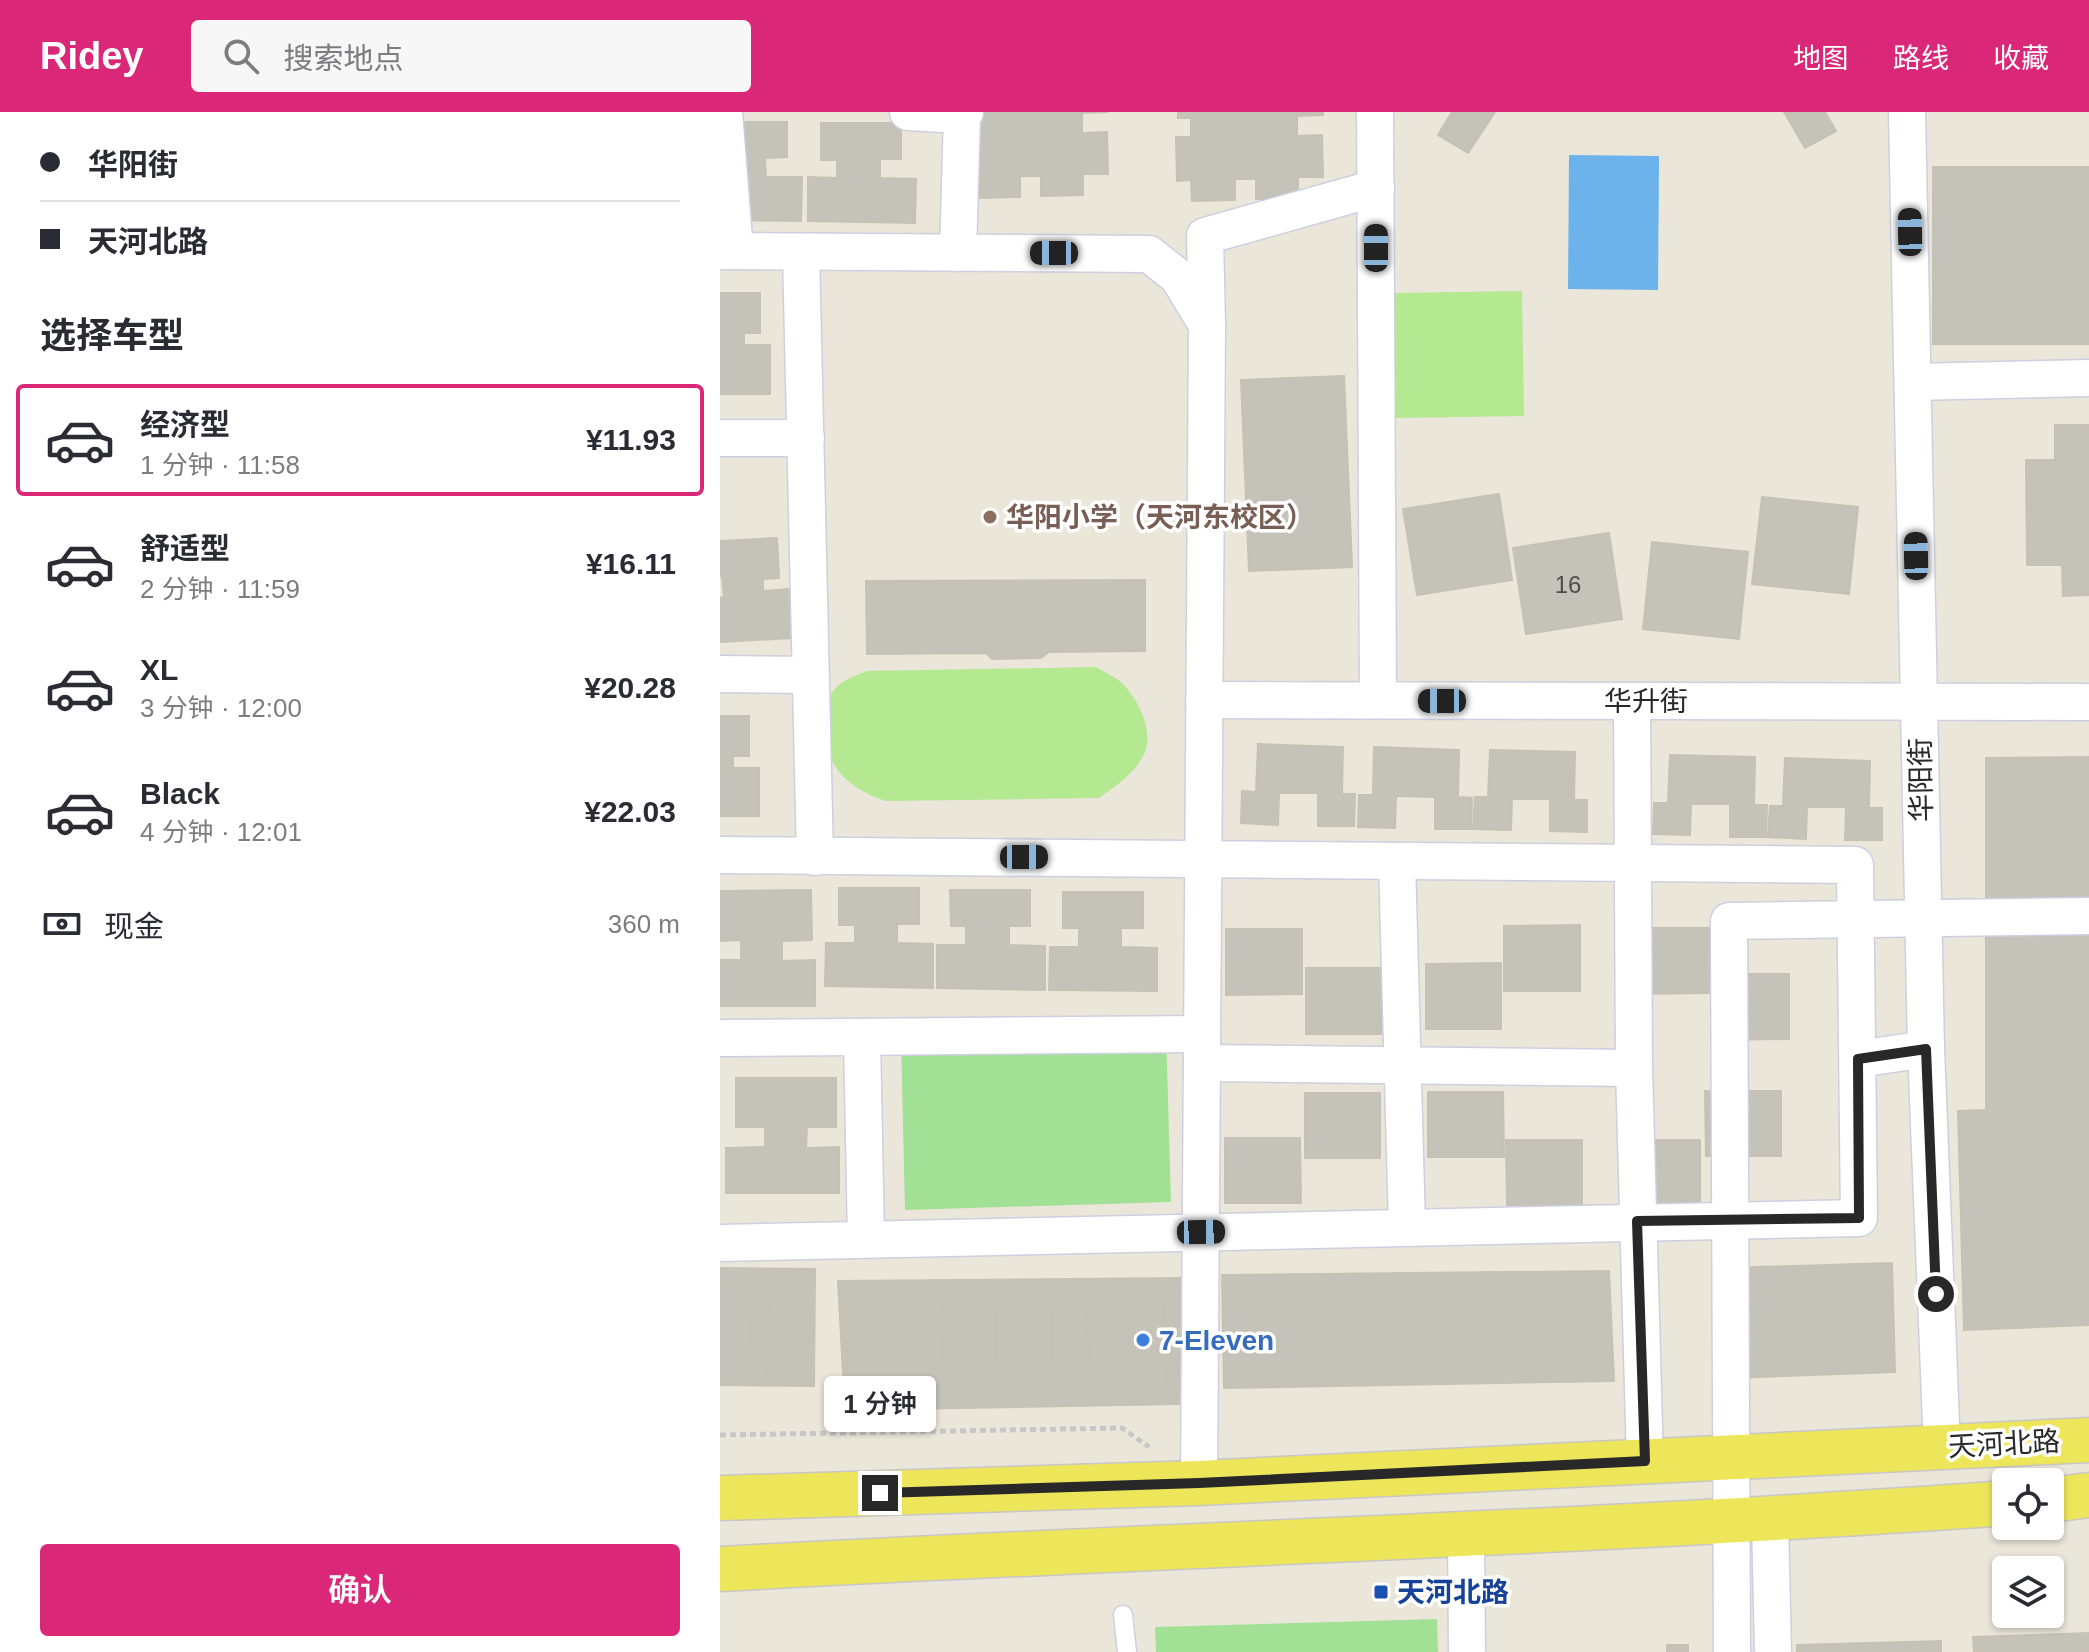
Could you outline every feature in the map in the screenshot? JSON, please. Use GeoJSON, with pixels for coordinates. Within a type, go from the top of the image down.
{"type":"FeatureCollection","features":[{"type":"Feature","properties":{"kind":"main road","name":"天河北路"},"geometry":{"type":"LineString","coordinates":[[720,1498],[1199,1483],[2089,1440]]}},
{"type":"Feature","properties":{"kind":"main road","name":"天河北路"},"geometry":{"type":"LineString","coordinates":[[2064,1498],[2089,1495]]}},
{"type":"Feature","properties":{"kind":"main road"},"geometry":{"type":"LineString","coordinates":[[720,1569],[1770,1518],[1992,1504]]}},
{"type":"Feature","properties":{"kind":"street"},"geometry":{"type":"LineString","coordinates":[[724,112],[727,251],[1149,254],[1178,277],[1207,325]]}},
{"type":"Feature","properties":{"kind":"street"},"geometry":{"type":"LineString","coordinates":[[908,112],[964,114],[958,253]]}},
{"type":"Feature","properties":{"kind":"street"},"geometry":{"type":"LineString","coordinates":[[1375,112],[1378,700]]}},
{"type":"Feature","properties":{"kind":"street","name":"华阳街"},"geometry":{"type":"LineString","coordinates":[[1907,112],[1926,1049],[1942,1447]]}},
{"type":"Feature","properties":{"kind":"street"},"geometry":{"type":"LineString","coordinates":[[1199,1483],[1207,325],[1205,236],[1376,188]]}},
{"type":"Feature","properties":{"kind":"street"},"geometry":{"type":"LineString","coordinates":[[801,252],[815,857]]}},
{"type":"Feature","properties":{"kind":"street"},"geometry":{"type":"LineString","coordinates":[[1913,382],[2089,378]]}},
{"type":"Feature","properties":{"kind":"street"},"geometry":{"type":"LineString","coordinates":[[720,438],[806,438]]}},
{"type":"Feature","properties":{"kind":"street"},"geometry":{"type":"LineString","coordinates":[[720,674],[811,675]]}},
{"type":"Feature","properties":{"kind":"street","name":"华升街"},"geometry":{"type":"LineString","coordinates":[[1204,700],[2089,702]]}},
{"type":"Feature","properties":{"kind":"street"},"geometry":{"type":"LineString","coordinates":[[1632,702],[1634,1068],[1645,1461]]}},
{"type":"Feature","properties":{"kind":"street"},"geometry":{"type":"LineString","coordinates":[[720,855],[1855,865],[1859,1218],[720,1243]]}},
{"type":"Feature","properties":{"kind":"street"},"geometry":{"type":"LineString","coordinates":[[1397,861],[1407,1227]]}},
{"type":"Feature","properties":{"kind":"street"},"geometry":{"type":"LineString","coordinates":[[1732,1652],[1729,921],[2089,916]]}},
{"type":"Feature","properties":{"kind":"street"},"geometry":{"type":"LineString","coordinates":[[720,1038],[862,1037],[1202,1048],[1401,1064],[1634,1068]]}},
{"type":"Feature","properties":{"kind":"street"},"geometry":{"type":"LineString","coordinates":[[862,1037],[866,1239]]}},
{"type":"Feature","properties":{"kind":"street"},"geometry":{"type":"LineString","coordinates":[[1858,1059],[1926,1049]]}},
{"type":"Feature","properties":{"kind":"street"},"geometry":{"type":"LineString","coordinates":[[1770,1518],[1773,1652]]}},
{"type":"Feature","properties":{"kind":"street"},"geometry":{"type":"LineString","coordinates":[[1466,1532],[1467,1652]]}},
{"type":"Feature","properties":{"kind":"lane"},"geometry":{"type":"LineString","coordinates":[[1123,1615],[1127,1652]]}},
{"type":"Feature","properties":{"kind":"path"},"geometry":{"type":"LineString","coordinates":[[720,1435],[1122,1428],[1199,1483]]}},
{"type":"Feature","properties":{"kind":"green space"},"geometry":{"type":"Polygon","coordinates":[[[1522,291],[1524,416],[1394,418],[1392,293],[1522,291]]]}},
{"type":"Feature","properties":{"kind":"green space"},"geometry":{"type":"Polygon","coordinates":[[[1096,667],[1117,679],[1129,691],[1147,731],[1146,751],[1137,766],[1099,798],[886,801],[848,781],[827,748],[825,734],[830,696],[842,682],[867,671],[1096,667]]]}},
{"type":"Feature","properties":{"kind":"green space"},"geometry":{"type":"Polygon","coordinates":[[[1166,1032],[1171,1202],[905,1210],[901,1040],[1166,1032]]]}},
{"type":"Feature","properties":{"kind":"green space"},"geometry":{"type":"Polygon","coordinates":[[[1437,1619],[1438,1652],[1156,1652],[1155,1627],[1437,1619]]]}},
{"type":"Feature","properties":{"kind":"water"},"geometry":{"type":"Polygon","coordinates":[[[1569,155],[1659,156],[1658,290],[1568,289],[1569,155]]]}},
{"type":"Feature","properties":{"kind":"building"},"geometry":{"type":"Polygon","coordinates":[[[962,112],[1108,112],[1082,113],[1082,133],[1107,132],[1108,174],[1083,174],[1083,195],[1041,196],[1041,176],[1020,176],[1020,197],[977,198],[962,112]]]}},
{"type":"Feature","properties":{"kind":"building"},"geometry":{"type":"Polygon","coordinates":[[[1178,112],[1323,112],[1323,115],[1297,116],[1297,136],[1322,135],[1323,177],[1298,177],[1298,199],[1256,199],[1256,179],[1235,179],[1235,200],[1192,201],[1191,180],[1177,181],[1176,137],[1191,137],[1191,118],[1178,118],[1178,112]]]}},
{"type":"Feature","properties":{"kind":"building"},"geometry":{"type":"Polygon","coordinates":[[[1452,112],[1495,112],[1468,153],[1438,135],[1452,112]]]}},
{"type":"Feature","properties":{"kind":"building"},"geometry":{"type":"Polygon","coordinates":[[[1784,112],[1825,112],[1836,131],[1805,148],[1784,112]]]}},
{"type":"Feature","properties":{"kind":"building"},"geometry":{"type":"Polygon","coordinates":[[[720,122],[787,122],[787,157],[765,158],[766,177],[802,177],[801,221],[720,220],[720,122]]]}},
{"type":"Feature","properties":{"kind":"building"},"geometry":{"type":"Polygon","coordinates":[[[821,123],[901,123],[901,159],[880,159],[880,178],[916,179],[915,223],[808,221],[808,177],[837,178],[837,160],[821,160],[821,123]]]}},
{"type":"Feature","properties":{"kind":"building"},"geometry":{"type":"Polygon","coordinates":[[[1933,167],[2089,167],[2089,344],[1933,344],[1933,167]]]}},
{"type":"Feature","properties":{"kind":"building"},"geometry":{"type":"Polygon","coordinates":[[[720,293],[760,293],[760,333],[744,333],[744,345],[770,345],[770,394],[720,394],[720,293]]]}},
{"type":"Feature","properties":{"kind":"building"},"geometry":{"type":"Polygon","coordinates":[[[1344,376],[1352,567],[1249,571],[1241,380],[1344,376]]]}},
{"type":"Feature","properties":{"kind":"building"},"geometry":{"type":"Polygon","coordinates":[[[2055,425],[2089,425],[2089,595],[2063,596],[2062,565],[2027,565],[2026,460],[2055,460],[2055,425]]]}},
{"type":"Feature","properties":{"kind":"building"},"geometry":{"type":"Polygon","coordinates":[[[1499,494],[1512,580],[1417,595],[1403,509],[1499,494]]]}},
{"type":"Feature","properties":{"kind":"building"},"geometry":{"type":"Polygon","coordinates":[[[1762,497],[1858,507],[1849,594],[1752,584],[1762,497]]]}},
{"type":"Feature","properties":{"kind":"building"},"geometry":{"type":"Polygon","coordinates":[[[1609,533],[1622,619],[1526,634],[1513,548],[1609,533]]]}},
{"type":"Feature","properties":{"kind":"building"},"geometry":{"type":"Polygon","coordinates":[[[777,538],[779,578],[763,579],[763,591],[789,589],[792,638],[720,642],[720,598],[724,597],[720,576],[720,541],[777,538]]]}},
{"type":"Feature","properties":{"kind":"building"},"geometry":{"type":"Polygon","coordinates":[[[1652,542],[1748,552],[1739,639],[1643,629],[1652,542]]]}},
{"type":"Feature","properties":{"kind":"building"},"geometry":{"type":"Polygon","coordinates":[[[1145,580],[1145,651],[1049,652],[1041,658],[992,659],[986,653],[867,654],[866,581],[1145,580]]]}},
{"type":"Feature","properties":{"kind":"building"},"geometry":{"type":"Polygon","coordinates":[[[720,716],[749,716],[749,756],[733,756],[733,768],[759,768],[759,816],[720,816],[720,716]]]}},
{"type":"Feature","properties":{"kind":"building"},"geometry":{"type":"Polygon","coordinates":[[[1258,744],[1343,747],[1342,794],[1355,794],[1354,826],[1318,826],[1318,793],[1279,793],[1278,825],[1241,823],[1242,791],[1256,792],[1258,744]]]}},
{"type":"Feature","properties":{"kind":"building"},"geometry":{"type":"Polygon","coordinates":[[[1374,747],[1459,750],[1458,797],[1472,798],[1471,829],[1435,829],[1435,797],[1396,796],[1395,828],[1358,827],[1359,795],[1373,795],[1374,747]]]}},
{"type":"Feature","properties":{"kind":"building"},"geometry":{"type":"Polygon","coordinates":[[[1490,750],[1575,752],[1574,800],[1587,800],[1587,832],[1550,831],[1550,799],[1512,799],[1511,830],[1473,829],[1475,797],[1488,797],[1490,750]]]}},
{"type":"Feature","properties":{"kind":"building"},"geometry":{"type":"Polygon","coordinates":[[[1670,755],[1755,757],[1754,805],[1767,805],[1766,837],[1730,837],[1730,804],[1691,804],[1690,835],[1653,834],[1654,803],[1668,803],[1670,755]]]}},
{"type":"Feature","properties":{"kind":"building"},"geometry":{"type":"Polygon","coordinates":[[[2089,757],[2089,1325],[1964,1330],[1958,1111],[1986,1110],[1986,758],[2089,757]]]}},
{"type":"Feature","properties":{"kind":"building"},"geometry":{"type":"Polygon","coordinates":[[[1785,758],[1870,761],[1869,808],[1882,808],[1882,840],[1845,840],[1846,807],[1807,807],[1806,839],[1768,837],[1770,806],[1783,806],[1785,758]]]}},
{"type":"Feature","properties":{"kind":"building"},"geometry":{"type":"Polygon","coordinates":[[[839,888],[919,888],[919,924],[897,924],[897,943],[933,944],[933,988],[825,986],[826,943],[855,943],[855,925],[839,925],[839,888]]]}},
{"type":"Feature","properties":{"kind":"building"},"geometry":{"type":"Polygon","coordinates":[[[811,890],[812,940],[782,941],[782,961],[815,960],[815,1006],[720,1006],[720,960],[741,960],[741,940],[720,941],[720,891],[811,890]]]}},
{"type":"Feature","properties":{"kind":"building"},"geometry":{"type":"Polygon","coordinates":[[[950,890],[1030,890],[1030,926],[1009,926],[1009,945],[1045,946],[1045,990],[937,988],[937,945],[966,945],[966,926],[951,926],[950,890]]]}},
{"type":"Feature","properties":{"kind":"building"},"geometry":{"type":"Polygon","coordinates":[[[1063,892],[1143,892],[1143,928],[1121,928],[1121,947],[1157,948],[1157,991],[1049,990],[1050,947],[1079,947],[1079,928],[1063,928],[1063,892]]]}},
{"type":"Feature","properties":{"kind":"building"},"geometry":{"type":"Polygon","coordinates":[[[1580,925],[1580,991],[1504,991],[1504,926],[1580,925]]]}},
{"type":"Feature","properties":{"kind":"building"},"geometry":{"type":"Polygon","coordinates":[[[1634,928],[1710,928],[1710,993],[1635,994],[1634,928]]]}},
{"type":"Feature","properties":{"kind":"building"},"geometry":{"type":"Polygon","coordinates":[[[1226,929],[1302,929],[1302,994],[1226,995],[1226,929]]]}},
{"type":"Feature","properties":{"kind":"building"},"geometry":{"type":"Polygon","coordinates":[[[1501,963],[1501,1029],[1426,1029],[1426,964],[1501,963]]]}},
{"type":"Feature","properties":{"kind":"building"},"geometry":{"type":"Polygon","coordinates":[[[1306,968],[1381,968],[1381,1034],[1306,1034],[1306,968]]]}},
{"type":"Feature","properties":{"kind":"building"},"geometry":{"type":"Polygon","coordinates":[[[1713,974],[1789,974],[1789,1039],[1713,1040],[1713,974]]]}},
{"type":"Feature","properties":{"kind":"building"},"geometry":{"type":"Polygon","coordinates":[[[736,1078],[836,1078],[836,1127],[807,1127],[806,1148],[839,1147],[839,1193],[726,1193],[726,1148],[765,1147],[765,1127],[736,1127],[736,1078]]]}},
{"type":"Feature","properties":{"kind":"building"},"geometry":{"type":"Polygon","coordinates":[[[1705,1091],[1781,1091],[1781,1156],[1706,1156],[1705,1091]]]}},
{"type":"Feature","properties":{"kind":"building"},"geometry":{"type":"Polygon","coordinates":[[[1428,1092],[1503,1092],[1504,1157],[1428,1157],[1428,1092]]]}},
{"type":"Feature","properties":{"kind":"building"},"geometry":{"type":"Polygon","coordinates":[[[1305,1093],[1380,1093],[1380,1158],[1305,1158],[1305,1093]]]}},
{"type":"Feature","properties":{"kind":"building"},"geometry":{"type":"Polygon","coordinates":[[[1225,1138],[1300,1138],[1301,1203],[1225,1203],[1225,1138]]]}},
{"type":"Feature","properties":{"kind":"building"},"geometry":{"type":"Polygon","coordinates":[[[1506,1140],[1582,1140],[1582,1205],[1507,1205],[1506,1140]]]}},
{"type":"Feature","properties":{"kind":"building"},"geometry":{"type":"Polygon","coordinates":[[[1625,1140],[1700,1140],[1700,1205],[1625,1205],[1625,1140]]]}},
{"type":"Feature","properties":{"kind":"building"},"geometry":{"type":"Polygon","coordinates":[[[1892,1263],[1895,1372],[1728,1378],[1726,1268],[1892,1263]]]}},
{"type":"Feature","properties":{"kind":"building"},"geometry":{"type":"Polygon","coordinates":[[[720,1268],[815,1269],[814,1386],[720,1385],[720,1268]]]}},
{"type":"Feature","properties":{"kind":"building"},"geometry":{"type":"Polygon","coordinates":[[[1609,1271],[1614,1381],[1224,1388],[1222,1275],[1609,1271]]]}},
{"type":"Feature","properties":{"kind":"building"},"geometry":{"type":"Polygon","coordinates":[[[1182,1278],[1179,1404],[845,1410],[838,1281],[1182,1278]]]}},
{"type":"Feature","properties":{"kind":"building"},"geometry":{"type":"Polygon","coordinates":[[[720,1282],[734,1283],[767,1296],[771,1310],[751,1323],[749,1342],[777,1357],[764,1378],[720,1379],[720,1282]]]}},
{"type":"Feature","properties":{"kind":"building"},"geometry":{"type":"Polygon","coordinates":[[[941,1301],[942,1362],[997,1361],[996,1314],[1051,1313],[1053,1361],[1089,1360],[1087,1307],[1164,1305],[1166,1390],[848,1397],[846,1304],[941,1301]]]}},
{"type":"Feature","properties":{"kind":"building"},"geometry":{"type":"Polygon","coordinates":[[[2089,1633],[2089,1652],[1974,1652],[1973,1637],[2089,1633]]]}},
{"type":"Feature","properties":{"kind":"building"},"geometry":{"type":"Polygon","coordinates":[[[1941,1641],[1941,1652],[1797,1652],[1797,1645],[1941,1641]]]}},
{"type":"Feature","properties":{"kind":"building"},"geometry":{"type":"Polygon","coordinates":[[[1667,1645],[1688,1645],[1688,1652],[1667,1652],[1667,1645]]]}},
{"type":"Feature","properties":{"kind":"place","name":"华阳小学（天河东校区）"},"geometry":{"type":"Point","coordinates":[990,517]}},
{"type":"Feature","properties":{"kind":"place","name":"7-Eleven"},"geometry":{"type":"Point","coordinates":[1143,1340]}},
{"type":"Feature","properties":{"kind":"place","name":"天河北路"},"geometry":{"type":"Point","coordinates":[1381,1592]}},
{"type":"Feature","properties":{"kind":"route"},"geometry":{"type":"LineString","coordinates":[[880,1493],[1199,1483],[1645,1461],[1637,1221],[1859,1218],[1858,1059],[1926,1049],[1936,1294]]}}]}
